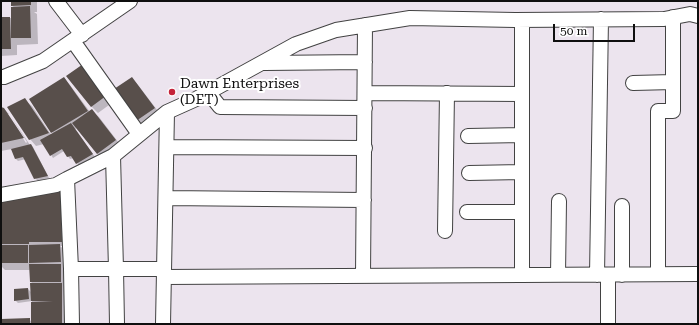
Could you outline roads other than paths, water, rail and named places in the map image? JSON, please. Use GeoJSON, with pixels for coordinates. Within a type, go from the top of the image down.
{"type":"FeatureCollection","features":[{"type":"Feature","properties":{"kind":"street"},"geometry":{"type":"LineString","coordinates":[[56,1],[139,134]]}},
{"type":"Feature","properties":{"kind":"street"},"geometry":{"type":"LineString","coordinates":[[1,77],[43,61],[130,1]]}},
{"type":"Feature","properties":{"kind":"street"},"geometry":{"type":"LineString","coordinates":[[1,195],[56,185],[113,156],[167,112],[196,99],[296,44],[336,30],[410,18],[522,20],[664,19],[690,14],[698,16]]}},
{"type":"Feature","properties":{"kind":"street"},"geometry":{"type":"LineString","coordinates":[[658,274],[658,111],[673,111],[673,17]]}},
{"type":"Feature","properties":{"kind":"street"},"geometry":{"type":"LineString","coordinates":[[601,19],[609,275],[608,324]]}},
{"type":"Feature","properties":{"kind":"street"},"geometry":{"type":"LineString","coordinates":[[522,20],[522,275]]}},
{"type":"Feature","properties":{"kind":"street"},"geometry":{"type":"LineString","coordinates":[[363,276],[366,25]]}},
{"type":"Feature","properties":{"kind":"street"},"geometry":{"type":"LineString","coordinates":[[261,63],[365,62]]}},
{"type":"Feature","properties":{"kind":"street"},"geometry":{"type":"LineString","coordinates":[[633,83],[673,82]]}},
{"type":"Feature","properties":{"kind":"street"},"geometry":{"type":"LineString","coordinates":[[208,92],[220,107],[365,108]]}},
{"type":"Feature","properties":{"kind":"street"},"geometry":{"type":"LineString","coordinates":[[365,93],[522,94]]}},
{"type":"Feature","properties":{"kind":"street"},"geometry":{"type":"LineString","coordinates":[[445,231],[447,93]]}},
{"type":"Feature","properties":{"kind":"street"},"geometry":{"type":"LineString","coordinates":[[163,324],[167,112]]}},
{"type":"Feature","properties":{"kind":"street"},"geometry":{"type":"LineString","coordinates":[[468,136],[522,135]]}},
{"type":"Feature","properties":{"kind":"street"},"geometry":{"type":"LineString","coordinates":[[167,147],[364,148]]}},
{"type":"Feature","properties":{"kind":"street"},"geometry":{"type":"LineString","coordinates":[[113,156],[117,324]]}},
{"type":"Feature","properties":{"kind":"street"},"geometry":{"type":"LineString","coordinates":[[469,174],[522,172]]}},
{"type":"Feature","properties":{"kind":"street"},"geometry":{"type":"LineString","coordinates":[[67,179],[72,324]]}},
{"type":"Feature","properties":{"kind":"street"},"geometry":{"type":"LineString","coordinates":[[166,198],[364,200]]}},
{"type":"Feature","properties":{"kind":"street"},"geometry":{"type":"LineString","coordinates":[[558,275],[559,202]]}},
{"type":"Feature","properties":{"kind":"street"},"geometry":{"type":"LineString","coordinates":[[609,275],[622,206]]}},
{"type":"Feature","properties":{"kind":"street"},"geometry":{"type":"LineString","coordinates":[[467,212],[522,212]]}},
{"type":"Feature","properties":{"kind":"street"},"geometry":{"type":"LineString","coordinates":[[71,269],[116,269],[164,273],[363,276],[698,274]]}},
{"type":"Feature","properties":{"kind":"place","name":"Dawn Enterprises (DET)"},"geometry":{"type":"Point","coordinates":[172,92]}}]}
